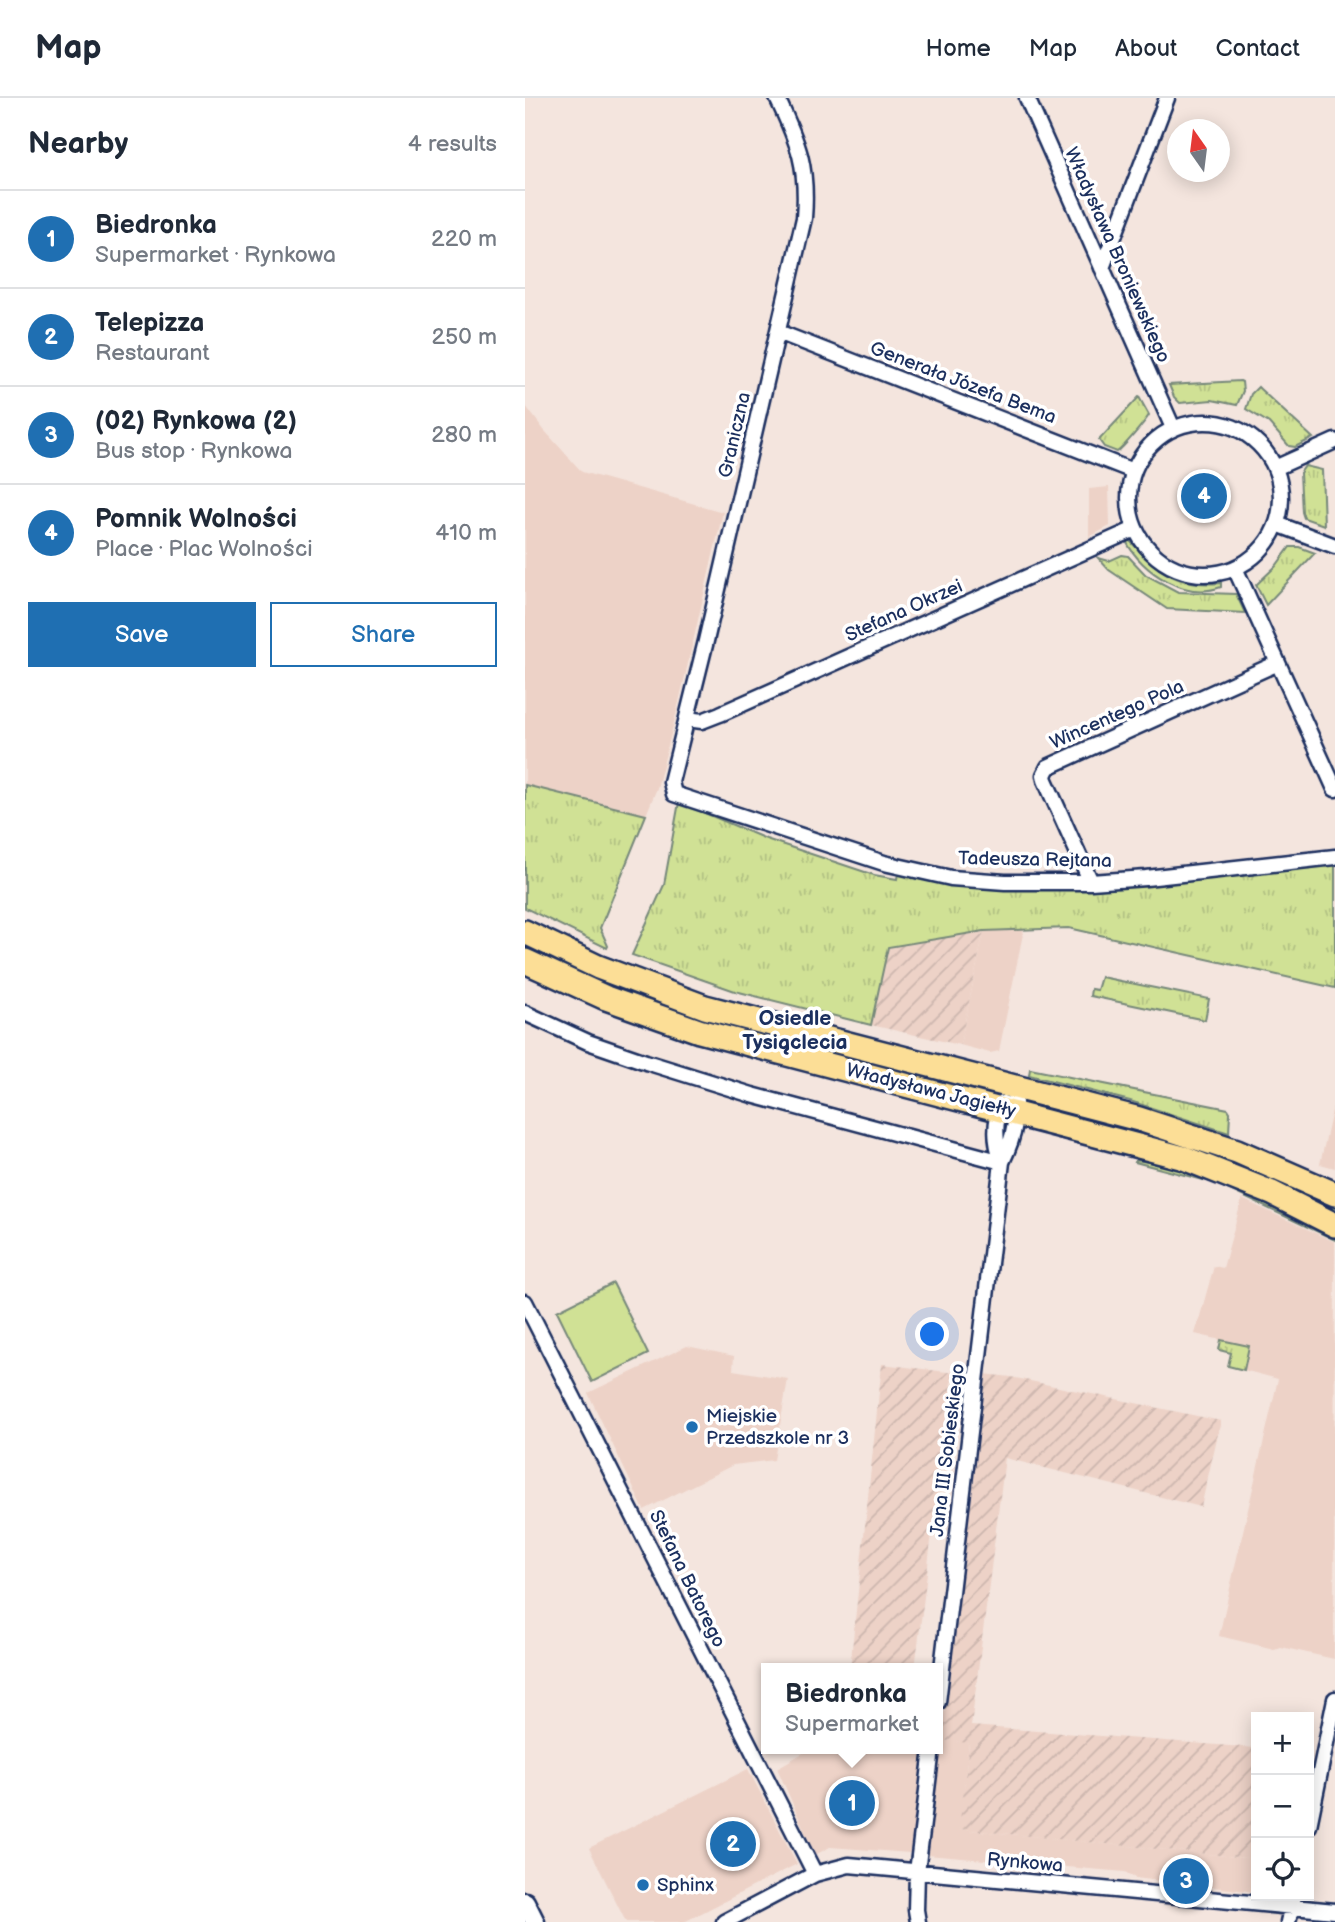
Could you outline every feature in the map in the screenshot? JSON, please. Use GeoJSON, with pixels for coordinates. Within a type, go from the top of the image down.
{"type":"FeatureCollection","features":[{"type":"Feature","properties":{"kind":"main road","name":"Władysława Jagiełły"},"geometry":{"type":"LineString","coordinates":[[525,932],[607,971],[705,1007],[1139,1119],[1205,1139],[1335,1194]]}},
{"type":"Feature","properties":{"kind":"main road","name":"Władysława Jagiełły"},"geometry":{"type":"LineString","coordinates":[[525,961],[606,998],[699,1031],[1184,1158],[1272,1193],[1335,1225]]}},
{"type":"Feature","properties":{"kind":"street","name":"Graniczna"},"geometry":{"type":"LineString","coordinates":[[671,782],[804,218],[804,167],[796,138],[777,98]]}},
{"type":"Feature","properties":{"kind":"street","name":"Władysława Broniewskiego"},"geometry":{"type":"LineString","coordinates":[[1027,98],[1173,428]]}},
{"type":"Feature","properties":{"kind":"street"},"geometry":{"type":"LineString","coordinates":[[1102,268],[1167,98]]}},
{"type":"Feature","properties":{"kind":"street","name":"Generała Józefa Bema"},"geometry":{"type":"LineString","coordinates":[[778,332],[1133,471]]}},
{"type":"Feature","properties":{"kind":"street"},"geometry":{"type":"LineString","coordinates":[[1206,421],[1237,428],[1261,445],[1275,468],[1282,500],[1277,524],[1265,545],[1235,568],[1209,574],[1189,572],[1171,566],[1148,549],[1135,529],[1130,500],[1133,471],[1148,446],[1173,428],[1206,421]]}},
{"type":"Feature","properties":{"kind":"street"},"geometry":{"type":"LineString","coordinates":[[1275,468],[1335,441]]}},
{"type":"Feature","properties":{"kind":"street"},"geometry":{"type":"LineString","coordinates":[[1277,524],[1335,546]]}},
{"type":"Feature","properties":{"kind":"street","name":"Stefana Okrzei"},"geometry":{"type":"LineString","coordinates":[[687,719],[702,721],[720,714],[1135,529]]}},
{"type":"Feature","properties":{"kind":"street"},"geometry":{"type":"LineString","coordinates":[[1235,568],[1335,789]]}},
{"type":"Feature","properties":{"kind":"street","name":"Wincentego Pola"},"geometry":{"type":"LineString","coordinates":[[1091,882],[1045,780],[1048,767],[1278,663]]}},
{"type":"Feature","properties":{"kind":"street","name":"Tadeusza Rejtana"},"geometry":{"type":"LineString","coordinates":[[671,782],[674,793],[683,798],[884,863],[951,878],[1091,882],[1335,857]]}},
{"type":"Feature","properties":{"kind":"street"},"geometry":{"type":"LineString","coordinates":[[525,1013],[588,1042],[659,1067],[752,1096],[1002,1162]]}},
{"type":"Feature","properties":{"kind":"street","name":"Jana III Sobieskiego"},"geometry":{"type":"LineString","coordinates":[[943,1663],[1002,1162],[995,1140],[1009,1111],[1013,1086]]}},
{"type":"Feature","properties":{"kind":"street","name":"Stefana Batorego"},"geometry":{"type":"LineString","coordinates":[[525,1302],[815,1874]]}},
{"type":"Feature","properties":{"kind":"street"},"geometry":{"type":"LineString","coordinates":[[1314,1802],[1335,1699]]}},
{"type":"Feature","properties":{"kind":"street"},"geometry":{"type":"LineString","coordinates":[[918,1921],[917,1872],[931,1754]]}},
{"type":"Feature","properties":{"kind":"street","name":"Rynkowa"},"geometry":{"type":"LineString","coordinates":[[724,1922],[815,1874],[849,1865],[1251,1898]]}},
{"type":"Feature","properties":{"kind":"street"},"geometry":{"type":"LineString","coordinates":[[1288,1922],[1292,1901]]}},
{"type":"Feature","properties":{"kind":"street","name":"Rynkowa"},"geometry":{"type":"LineString","coordinates":[[1292,1901],[1335,1911]]}},
{"type":"Feature","properties":{"kind":"street"},"geometry":{"type":"LineString","coordinates":[[525,1902],[535,1922]]}},
{"type":"Feature","properties":{"kind":"shaded area"},"geometry":{"type":"Polygon","coordinates":[[[525,405],[582,472],[723,512],[676,715],[657,788],[646,815],[525,785],[525,405]]]}},
{"type":"Feature","properties":{"kind":"shaded area"},"geometry":{"type":"Polygon","coordinates":[[[1109,487],[1110,526],[1089,537],[1089,489],[1109,487]]]}},
{"type":"Feature","properties":{"kind":"shaded area"},"geometry":{"type":"Polygon","coordinates":[[[1024,929],[999,1051],[990,1053],[960,1045],[984,931],[1024,929]]]}},
{"type":"Feature","properties":{"kind":"shaded area"},"geometry":{"type":"Polygon","coordinates":[[[984,931],[960,1045],[871,1025],[888,947],[984,931]]]}},
{"type":"Feature","properties":{"kind":"shaded area"},"geometry":{"type":"Polygon","coordinates":[[[1335,1098],[1335,1168],[1320,1164],[1335,1098]]]}},
{"type":"Feature","properties":{"kind":"shaded area"},"geometry":{"type":"Polygon","coordinates":[[[1242,1199],[1335,1242],[1334,1659],[1219,1636],[1278,1379],[1228,1366],[1231,1353],[1219,1350],[1221,1340],[1195,1334],[1214,1266],[1223,1268],[1242,1199]]]}},
{"type":"Feature","properties":{"kind":"shaded area","name":"Miejskie Przedszkole nr 3"},"geometry":{"type":"Polygon","coordinates":[[[687,1346],[734,1356],[733,1370],[788,1379],[774,1460],[733,1465],[644,1510],[588,1393],[687,1346]]]}},
{"type":"Feature","properties":{"kind":"shaded area"},"geometry":{"type":"Polygon","coordinates":[[[882,1364],[955,1373],[951,1383],[916,1663],[851,1663],[882,1364]]]}},
{"type":"Feature","properties":{"kind":"shaded area"},"geometry":{"type":"Polygon","coordinates":[[[984,1374],[1011,1377],[1221,1421],[1201,1507],[1005,1458],[971,1726],[1251,1748],[1251,1858],[959,1829],[969,1743],[943,1740],[984,1374]]]}},
{"type":"Feature","properties":{"kind":"shaded area"},"geometry":{"type":"Polygon","coordinates":[[[943,1740],[969,1742],[960,1829],[1251,1858],[1251,1891],[1135,1878],[1125,1872],[927,1855],[943,1740]]]}},
{"type":"Feature","properties":{"kind":"shaded area"},"geometry":{"type":"Polygon","coordinates":[[[801,1754],[922,1754],[910,1853],[830,1847],[815,1855],[777,1768],[801,1754]]]}},
{"type":"Feature","properties":{"kind":"shaded area"},"geometry":{"type":"Polygon","coordinates":[[[748,1769],[797,1864],[684,1922],[626,1922],[589,1848],[748,1769]]]}},
{"type":"Feature","properties":{"kind":"green space"},"geometry":{"type":"Polygon","coordinates":[[[1240,381],[1243,391],[1237,405],[1212,400],[1180,403],[1169,385],[1240,381]]]}},
{"type":"Feature","properties":{"kind":"green space"},"geometry":{"type":"Polygon","coordinates":[[[1258,387],[1313,438],[1295,447],[1289,446],[1269,423],[1246,409],[1251,394],[1258,387]]]}},
{"type":"Feature","properties":{"kind":"green space"},"geometry":{"type":"Polygon","coordinates":[[[1139,397],[1149,415],[1147,418],[1117,452],[1104,447],[1099,440],[1139,397]]]}},
{"type":"Feature","properties":{"kind":"green space"},"geometry":{"type":"Polygon","coordinates":[[[1305,466],[1322,470],[1324,525],[1304,518],[1302,512],[1300,473],[1305,466]]]}},
{"type":"Feature","properties":{"kind":"green space"},"geometry":{"type":"Polygon","coordinates":[[[1126,541],[1130,541],[1169,575],[1180,580],[1205,584],[1221,583],[1221,587],[1194,590],[1166,581],[1143,564],[1126,541]]]}},
{"type":"Feature","properties":{"kind":"green space"},"geometry":{"type":"Polygon","coordinates":[[[1290,547],[1299,547],[1315,553],[1266,605],[1256,585],[1276,566],[1290,547]]]}},
{"type":"Feature","properties":{"kind":"green space"},"geometry":{"type":"Polygon","coordinates":[[[1122,555],[1128,556],[1146,575],[1178,592],[1236,594],[1245,613],[1167,609],[1109,570],[1098,558],[1109,561],[1122,555]]]}},
{"type":"Feature","properties":{"kind":"green space"},"geometry":{"type":"Polygon","coordinates":[[[525,785],[646,815],[600,928],[607,948],[525,908],[525,785]]]}},
{"type":"Feature","properties":{"kind":"green space"},"geometry":{"type":"Polygon","coordinates":[[[679,802],[766,839],[874,875],[897,879],[898,874],[952,883],[1062,888],[1117,886],[1335,864],[1335,988],[1069,928],[984,931],[888,947],[871,1025],[735,991],[632,955],[664,885],[679,802]]]}},
{"type":"Feature","properties":{"kind":"green space"},"geometry":{"type":"Polygon","coordinates":[[[1101,977],[1209,999],[1205,1020],[1090,996],[1091,989],[1097,990],[1101,977]]]}},
{"type":"Feature","properties":{"kind":"green space"},"geometry":{"type":"Polygon","coordinates":[[[616,984],[963,1081],[961,1090],[713,1026],[613,992],[616,984]]]}},
{"type":"Feature","properties":{"kind":"green space"},"geometry":{"type":"Polygon","coordinates":[[[1030,1069],[1228,1109],[1229,1133],[1130,1101],[1029,1075],[1030,1069]]]}},
{"type":"Feature","properties":{"kind":"green space"},"geometry":{"type":"Polygon","coordinates":[[[1063,1106],[1184,1140],[1335,1203],[1335,1214],[1062,1116],[1063,1106]]]}},
{"type":"Feature","properties":{"kind":"green space"},"geometry":{"type":"Polygon","coordinates":[[[1135,1162],[1188,1168],[1335,1232],[1335,1240],[1215,1183],[1135,1162]]]}},
{"type":"Feature","properties":{"kind":"green space"},"geometry":{"type":"Polygon","coordinates":[[[613,1283],[648,1354],[592,1382],[557,1311],[613,1283]]]}},
{"type":"Feature","properties":{"kind":"green space"},"geometry":{"type":"Polygon","coordinates":[[[1221,1340],[1249,1346],[1244,1370],[1228,1366],[1231,1353],[1219,1350],[1221,1340]]]}},
{"type":"Feature","properties":{"kind":"place","name":"Pomnik Wolności"},"geometry":{"type":"Point","coordinates":[1204,496]}},
{"type":"Feature","properties":{"kind":"place","name":"Miejskie Przedszkole nr 3"},"geometry":{"type":"Point","coordinates":[692,1427]}},
{"type":"Feature","properties":{"kind":"place","name":"Biedronka"},"geometry":{"type":"Point","coordinates":[852,1803]}},
{"type":"Feature","properties":{"kind":"place","name":"Telepizza"},"geometry":{"type":"Point","coordinates":[733,1844]}},
{"type":"Feature","properties":{"kind":"place","name":"(02) Rynkowa (2)"},"geometry":{"type":"Point","coordinates":[1186,1881]}},
{"type":"Feature","properties":{"kind":"place","name":"Sphinx"},"geometry":{"type":"Point","coordinates":[643,1885]}},
{"type":"Feature","properties":{"kind":"district","name":"Osiedle Tysiąclecia"},"geometry":{"type":"Point","coordinates":[795,1030]}}]}
